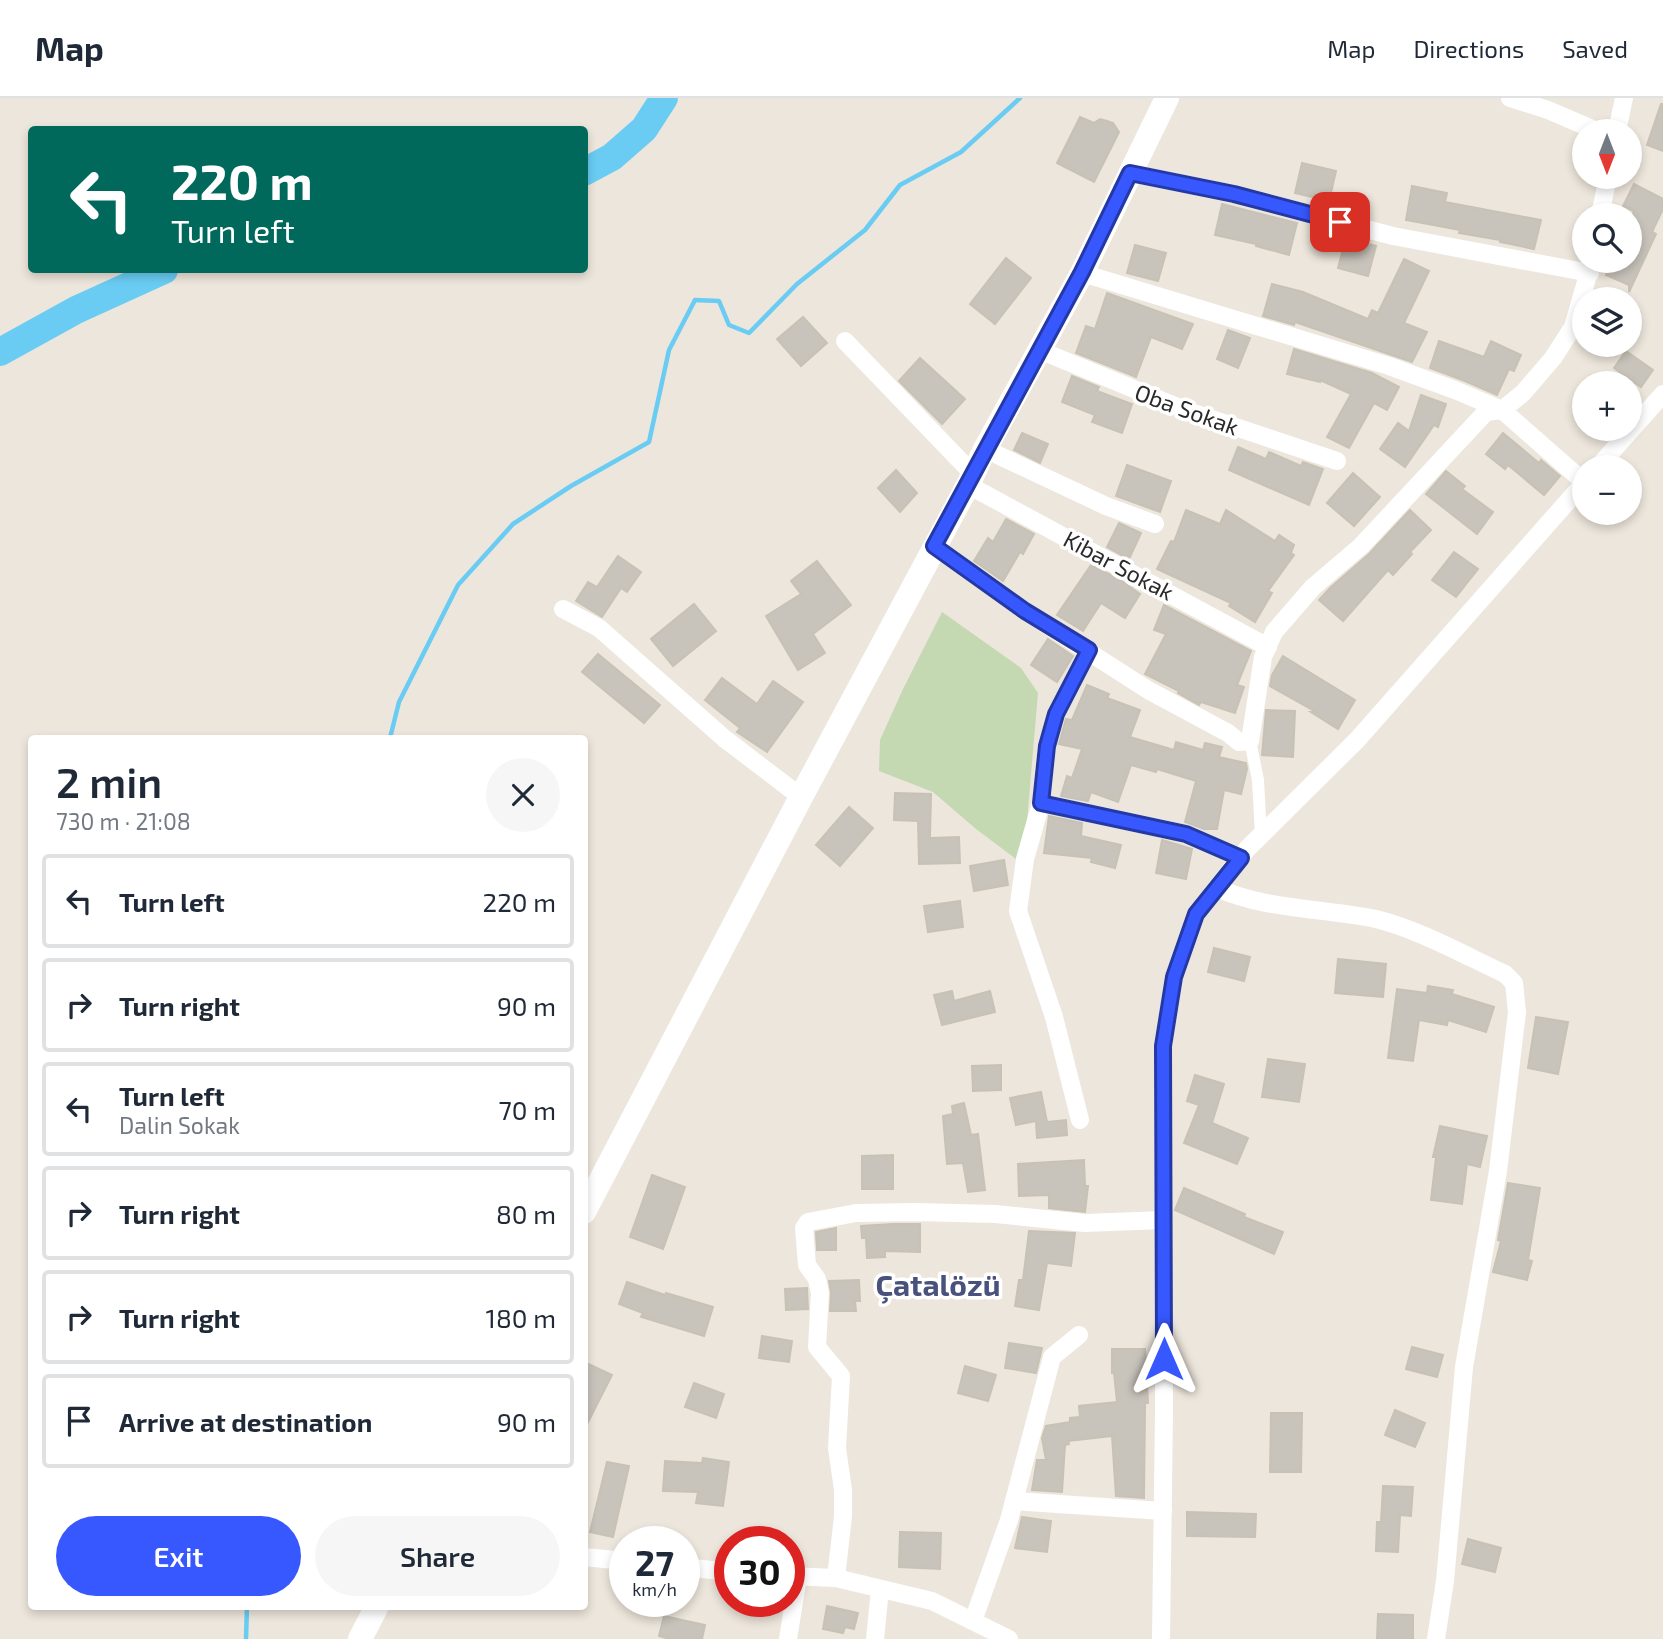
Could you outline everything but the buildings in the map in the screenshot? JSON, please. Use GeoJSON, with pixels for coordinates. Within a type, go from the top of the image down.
{"type":"FeatureCollection","features":[{"type":"Feature","properties":{"kind":"main road"},"geometry":{"type":"LineString","coordinates":[[588,1204],[985,449],[1082,272],[1167,98]]}},
{"type":"Feature","properties":{"kind":"main road"},"geometry":{"type":"LineString","coordinates":[[360,1639],[375,1610]]}},
{"type":"Feature","properties":{"kind":"street"},"geometry":{"type":"LineString","coordinates":[[1510,98],[1572,120]]}},
{"type":"Feature","properties":{"kind":"street"},"geometry":{"type":"LineString","coordinates":[[1620,119],[1624,98]]}},
{"type":"Feature","properties":{"kind":"street"},"geometry":{"type":"LineString","coordinates":[[1130,173],[1234,194],[1393,236],[1572,264]]}},
{"type":"Feature","properties":{"kind":"street"},"geometry":{"type":"LineString","coordinates":[[1082,272],[1389,366],[1502,410],[1572,471]]}},
{"type":"Feature","properties":{"kind":"street"},"geometry":{"type":"LineString","coordinates":[[1261,836],[1258,780],[1250,741],[1263,657],[1274,632],[1313,587],[1361,547],[1486,412],[1502,410],[1523,393],[1553,358],[1573,327],[1589,273]]}},
{"type":"Feature","properties":{"kind":"street","name":"Kibar Sokak"},"geometry":{"type":"LineString","coordinates":[[845,341],[970,479],[1268,647]]}},
{"type":"Feature","properties":{"kind":"street","name":"Oba Sokak"},"geometry":{"type":"LineString","coordinates":[[1039,350],[1185,410],[1337,461]]}},
{"type":"Feature","properties":{"kind":"street"},"geometry":{"type":"LineString","coordinates":[[1609,455],[1663,394]]}},
{"type":"Feature","properties":{"kind":"street"},"geometry":{"type":"LineString","coordinates":[[985,449],[1106,506],[1155,524]]}},
{"type":"Feature","properties":{"kind":"street"},"geometry":{"type":"LineString","coordinates":[[1161,1639],[1163,1046],[1174,977],[1196,914],[1241,858],[1357,740],[1572,496]]}},
{"type":"Feature","properties":{"kind":"street"},"geometry":{"type":"LineString","coordinates":[[934,546],[1025,611],[1148,690],[1228,733],[1239,742],[1250,741]]}},
{"type":"Feature","properties":{"kind":"street"},"geometry":{"type":"LineString","coordinates":[[563,609],[599,628],[725,739],[801,797]]}},
{"type":"Feature","properties":{"kind":"street"},"geometry":{"type":"LineString","coordinates":[[1080,1120],[1054,1017],[1018,911],[1025,859],[1041,803],[1047,746],[1056,714],[1089,650]]}},
{"type":"Feature","properties":{"kind":"street"},"geometry":{"type":"LineString","coordinates":[[1041,803],[1186,834],[1241,858]]}},
{"type":"Feature","properties":{"kind":"street"},"geometry":{"type":"LineString","coordinates":[[1217,888],[1270,903],[1378,920],[1436,942],[1505,974],[1514,983],[1517,1012],[1498,1171],[1464,1367],[1445,1581],[1436,1639]]}},
{"type":"Feature","properties":{"kind":"street"},"geometry":{"type":"LineString","coordinates":[[836,1578],[843,1516],[843,1490],[837,1448],[841,1376],[817,1347],[820,1293],[817,1279],[807,1265],[804,1228],[808,1222],[856,1213],[916,1212],[995,1214],[1085,1223],[1163,1220]]}},
{"type":"Feature","properties":{"kind":"street"},"geometry":{"type":"LineString","coordinates":[[973,1621],[1014,1501],[1052,1357],[1079,1335]]}},
{"type":"Feature","properties":{"kind":"street"},"geometry":{"type":"LineString","coordinates":[[1014,1501],[1163,1511]]}},
{"type":"Feature","properties":{"kind":"street"},"geometry":{"type":"LineString","coordinates":[[588,1557],[609,1559]]}},
{"type":"Feature","properties":{"kind":"street"},"geometry":{"type":"LineString","coordinates":[[805,1577],[836,1578],[932,1601],[1009,1639]]}},
{"type":"Feature","properties":{"kind":"street"},"geometry":{"type":"LineString","coordinates":[[875,1639],[880,1589]]}},
{"type":"Feature","properties":{"kind":"street"},"geometry":{"type":"LineString","coordinates":[[788,1639],[790,1617]]}},
{"type":"Feature","properties":{"kind":"green space"},"geometry":{"type":"Polygon","coordinates":[[[942,612],[1021,668],[1038,693],[1027,821],[1020,862],[933,792],[879,771],[880,740],[942,612]]]}},
{"type":"Feature","properties":{"kind":"waterway"},"geometry":{"type":"LineString","coordinates":[[588,170],[612,157],[644,129],[664,98]]}},
{"type":"Feature","properties":{"kind":"waterway"},"geometry":{"type":"LineString","coordinates":[[391,735],[399,702],[458,585],[513,524],[571,486],[649,442],[669,350],[695,300],[719,301],[729,325],[749,333],[797,284],[865,230],[900,185],[961,152],[1020,98]]}},
{"type":"Feature","properties":{"kind":"waterway"},"geometry":{"type":"LineString","coordinates":[[0,352],[76,310],[157,273]]}},
{"type":"Feature","properties":{"kind":"waterway"},"geometry":{"type":"LineString","coordinates":[[246,1639],[247,1610]]}},
{"type":"Feature","properties":{"kind":"district","name":"Çatalözü"},"geometry":{"type":"Point","coordinates":[938,1284]}},
{"type":"Feature","properties":{"kind":"route"},"geometry":{"type":"LineString","coordinates":[[1164,1359],[1163,1046],[1174,977],[1196,914],[1241,858],[1186,834],[1041,803],[1047,746],[1056,714],[1089,650],[1025,611],[934,546],[1082,272],[1130,173],[1234,194],[1340,222]]}}]}
